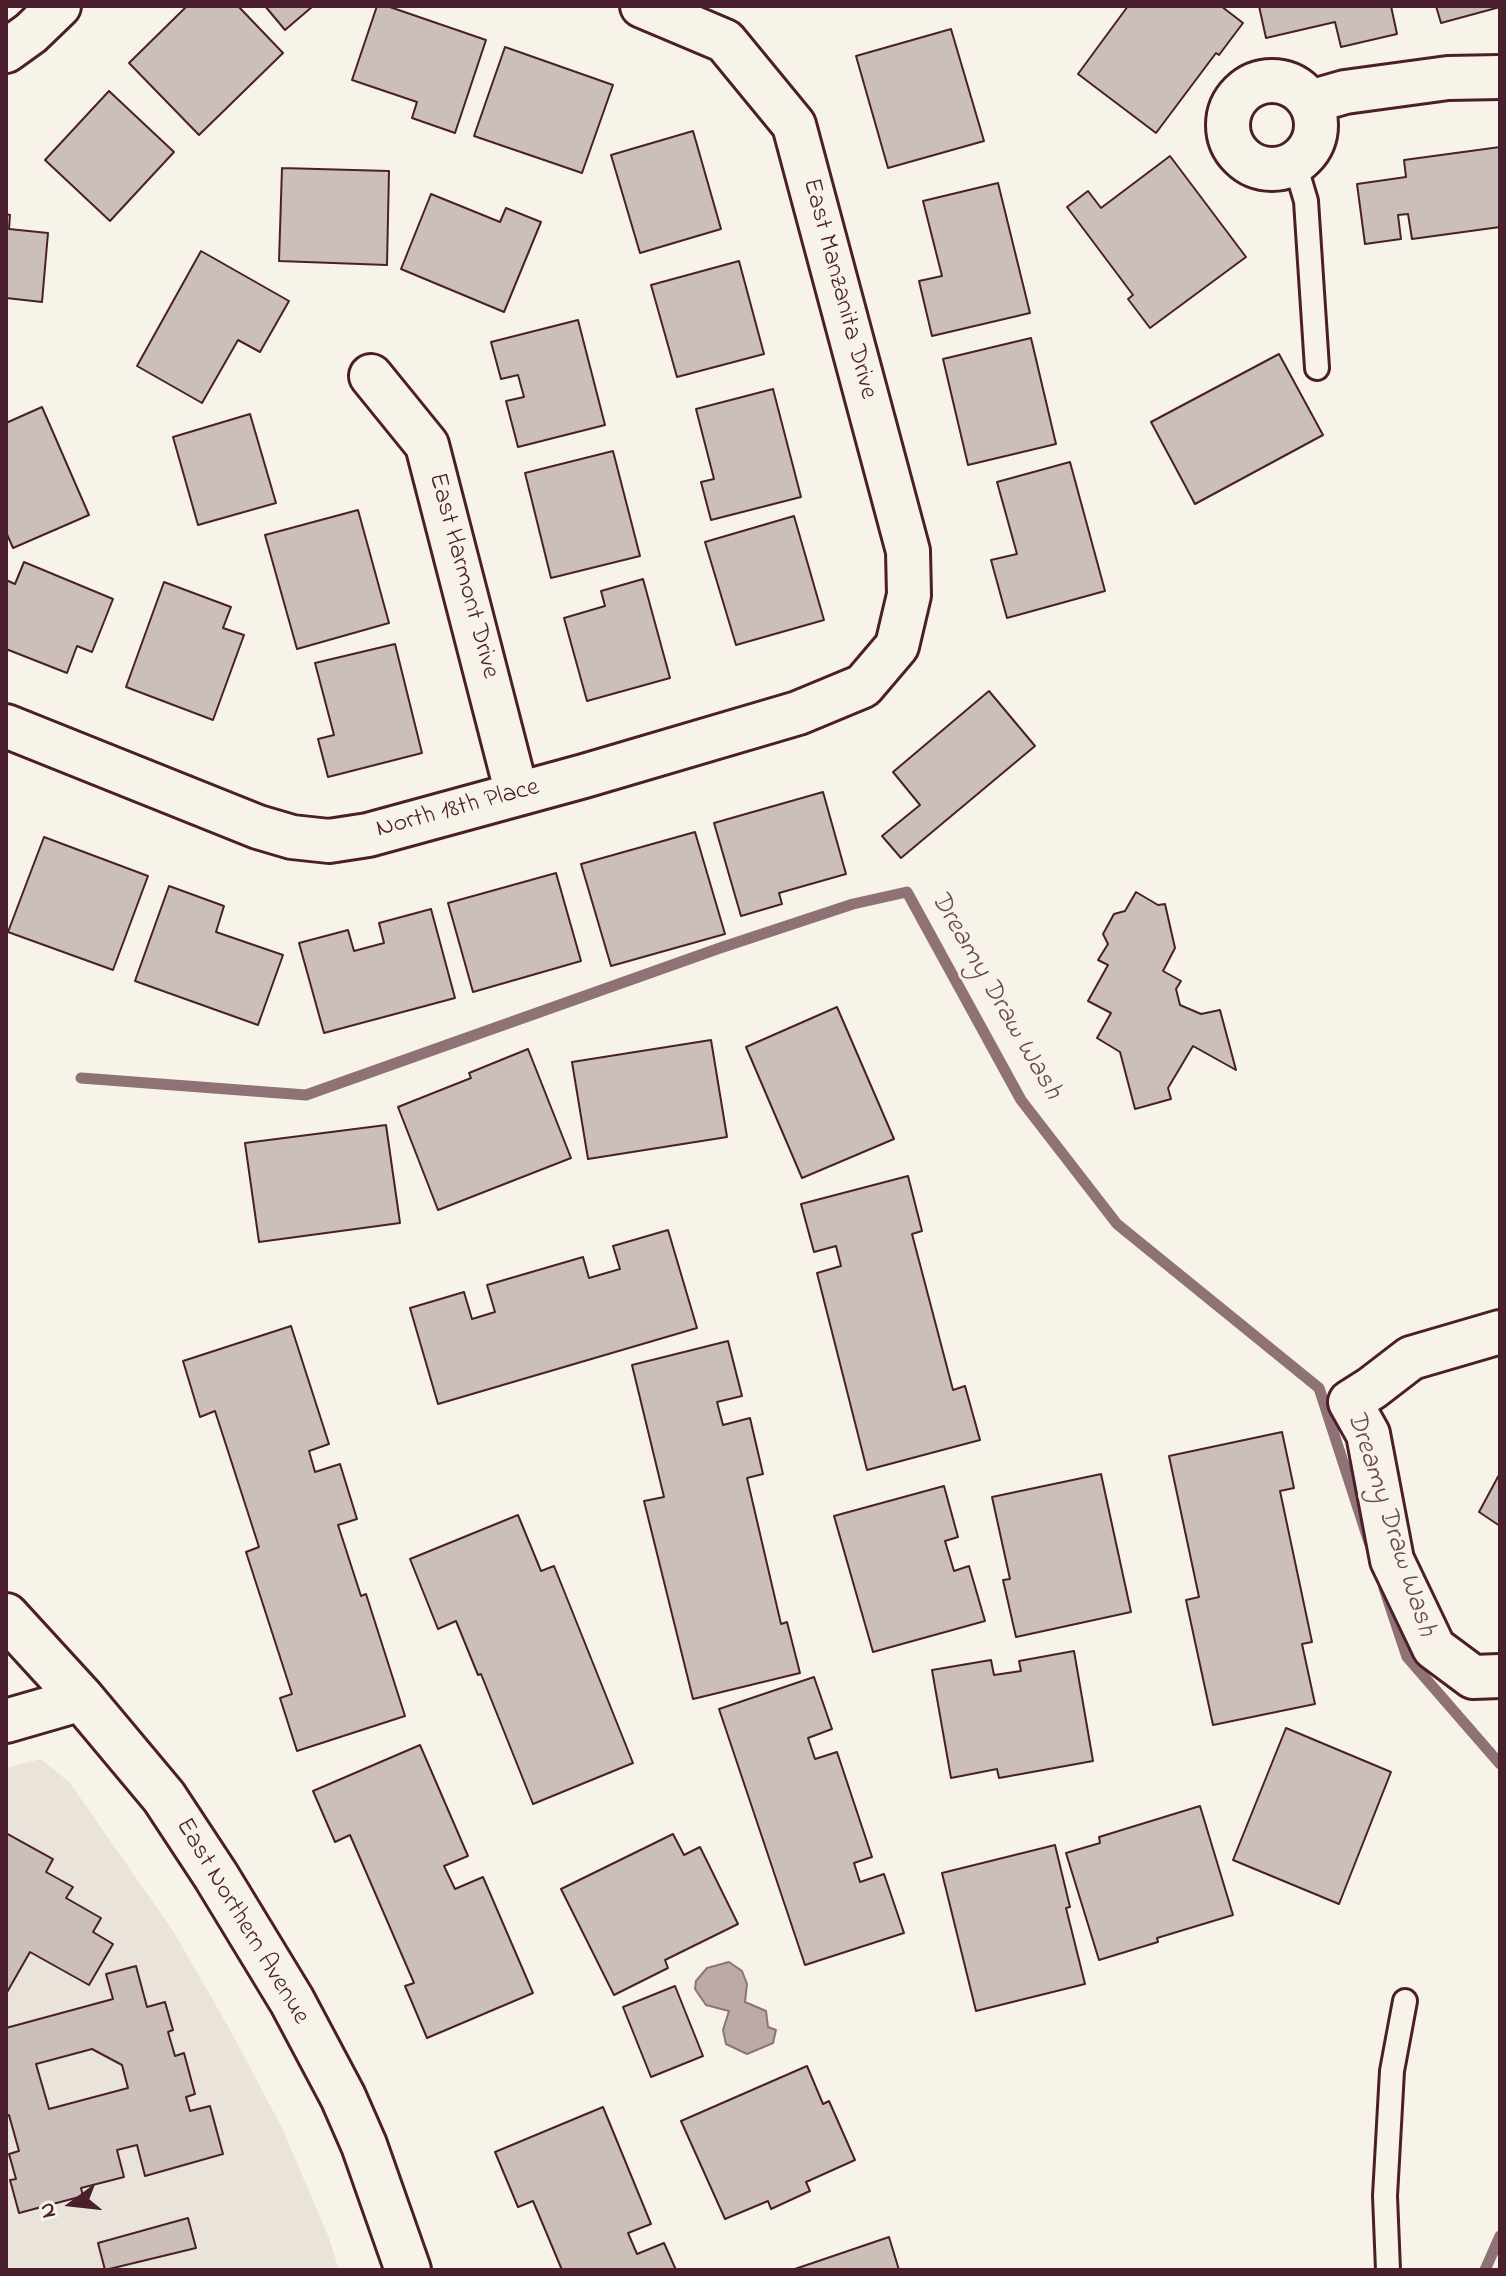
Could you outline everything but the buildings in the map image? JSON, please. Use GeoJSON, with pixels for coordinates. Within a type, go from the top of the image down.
{"type":"FeatureCollection","features":[{"type":"Feature","properties":{"kind":"main road","name":"East Northern Avenue"},"geometry":{"type":"LineString","coordinates":[[6,1616],[82,1699],[164,1797],[216,1876],[292,2001],[343,2097],[364,2145],[408,2270]]}},
{"type":"Feature","properties":{"kind":"street"},"geometry":{"type":"LineString","coordinates":[[6,51],[31,33],[59,6]]}},
{"type":"Feature","properties":{"kind":"street","name":"East Manzanita Drive"},"geometry":{"type":"LineString","coordinates":[[642,6],[725,41],[794,125],[908,551],[909,595],[897,646]]}},
{"type":"Feature","properties":{"kind":"street"},"geometry":{"type":"LineString","coordinates":[[1310,102],[1345,92],[1448,78],[1500,77]]}},
{"type":"Feature","properties":{"kind":"street"},"geometry":{"type":"LineString","coordinates":[[1284,82],[1310,102],[1316,118],[1316,132],[1312,145],[1295,164],[1272,170],[1256,167],[1234,148],[1227,129],[1229,115],[1240,95],[1252,85],[1284,82]]}},
{"type":"Feature","properties":{"kind":"street","name":"East Harmont Drive"},"geometry":{"type":"LineString","coordinates":[[371,376],[427,445],[517,794]]}},
{"type":"Feature","properties":{"kind":"street","name":"North 18th Place"},"geometry":{"type":"LineString","coordinates":[[6,726],[258,827],[292,837],[329,841],[368,835],[798,713],[863,686],[897,646]]}},
{"type":"Feature","properties":{"kind":"street"},"geometry":{"type":"LineString","coordinates":[[1500,1332],[1411,1358],[1350,1402],[1368,1434],[1392,1560],[1434,1648],[1473,1677],[1500,1676]]}},
{"type":"Feature","properties":{"kind":"street"},"geometry":{"type":"LineString","coordinates":[[6,1721],[82,1699]]}},
{"type":"Feature","properties":{"kind":"lane"},"geometry":{"type":"LineString","coordinates":[[1295,164],[1306,201],[1317,368]]}},
{"type":"Feature","properties":{"kind":"lane"},"geometry":{"type":"LineString","coordinates":[[1388,2270],[1385,2196],[1392,2071],[1405,2001]]}},
{"type":"Feature","properties":{"kind":"shaded area"},"geometry":{"type":"Polygon","coordinates":[[[41,1759],[70,1783],[173,1931],[282,2128],[329,2238],[339,2270],[6,2270],[6,1768],[41,1759]]]}},
{"type":"Feature","properties":{"kind":"shaded area"},"geometry":{"type":"Polygon","coordinates":[[[729,1962],[742,1971],[747,1984],[745,2002],[766,2011],[768,2027],[776,2030],[773,2043],[747,2054],[726,2044],[723,2030],[729,2011],[706,2005],[695,1989],[696,1981],[707,1968],[729,1962]]]}},
{"type":"Feature","properties":{"kind":"waterway","name":"Dreamy Draw Wash"},"geometry":{"type":"LineString","coordinates":[[81,1078],[306,1095],[720,948],[853,904],[907,892],[1021,1100],[1117,1224],[1319,1388],[1369,1542]]}},
{"type":"Feature","properties":{"kind":"waterway","name":"Dreamy Draw Wash"},"geometry":{"type":"LineString","coordinates":[[1384,1588],[1407,1657],[1500,1764]]}},
{"type":"Feature","properties":{"kind":"waterway","name":"Dreamy Draw Wash"},"geometry":{"type":"LineString","coordinates":[[1485,2270],[1500,2236]]}}]}
